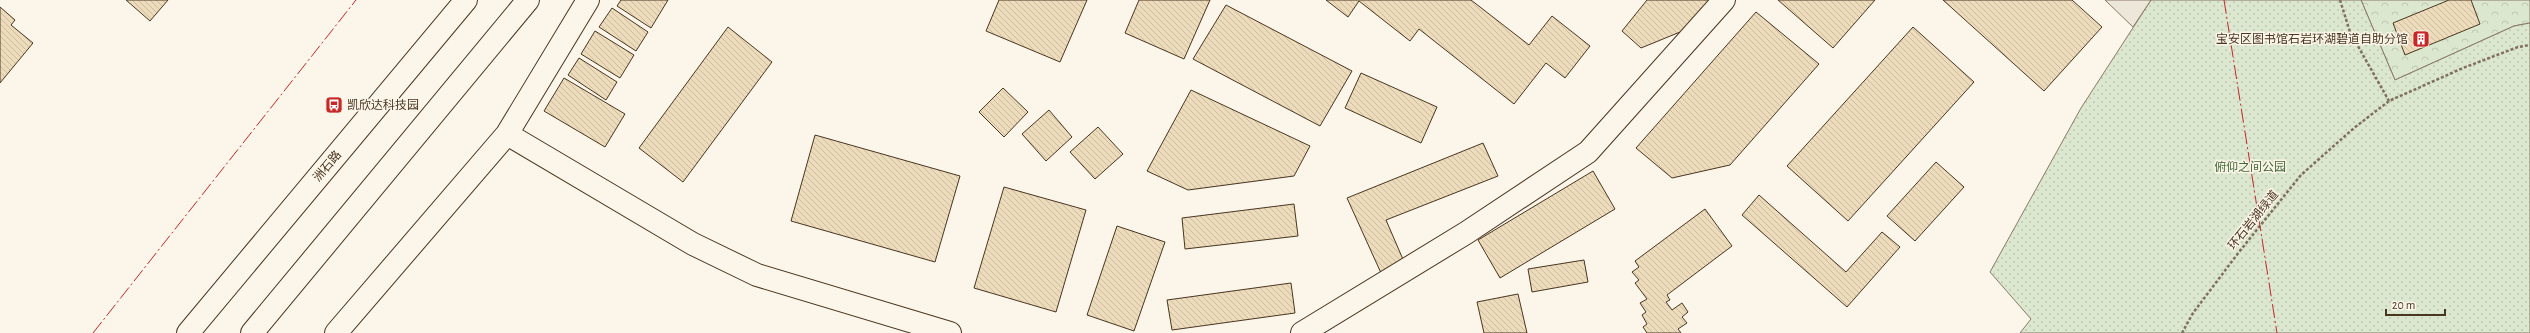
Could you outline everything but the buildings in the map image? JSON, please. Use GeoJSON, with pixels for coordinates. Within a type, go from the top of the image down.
{"type":"FeatureCollection","features":[{"type":"Feature","properties":{"kind":"street","name":"洲石路"},"geometry":{"type":"LineString","coordinates":[[188,333],[466,0]]}},
{"type":"Feature","properties":{"kind":"street"},"geometry":{"type":"LineString","coordinates":[[252,333],[528,0]]}},
{"type":"Feature","properties":{"kind":"street"},"geometry":{"type":"LineString","coordinates":[[336,333],[507,134],[588,0]]}},
{"type":"Feature","properties":{"kind":"street"},"geometry":{"type":"LineString","coordinates":[[1302,333],[1466,232],[1588,152],[1724,0]]}},
{"type":"Feature","properties":{"kind":"street"},"geometry":{"type":"LineString","coordinates":[[507,134],[693,244],[757,275],[950,333]]}},
{"type":"Feature","properties":{"kind":"path"},"geometry":{"type":"LineString","coordinates":[[2340,0],[2350,32],[2389,101]]}},
{"type":"Feature","properties":{"kind":"path","name":"环石岩湖绿道"},"geometry":{"type":"LineString","coordinates":[[2182,333],[2193,313],[2301,175],[2354,128],[2389,101],[2463,68],[2518,47],[2530,45]]}},
{"type":"Feature","properties":{"kind":"green space","name":"俯仰之间公园"},"geometry":{"type":"Polygon","coordinates":[[[2151,0],[2361,0],[2395,80],[2514,26],[2530,23],[2530,333],[2020,333],[2031,319],[1990,272],[2081,108],[2151,0]]]}},
{"type":"Feature","properties":{"kind":"green space"},"geometry":{"type":"Polygon","coordinates":[[[2361,0],[2530,0],[2530,23],[2514,26],[2395,80],[2361,0]]]}},
{"type":"Feature","properties":{"kind":"shaded area"},"geometry":{"type":"Polygon","coordinates":[[[2105,0],[2151,0],[2133,27],[2105,0]]]}},
{"type":"Feature","properties":{"kind":"power"},"geometry":{"type":"LineString","coordinates":[[93,333],[356,0]]}},
{"type":"Feature","properties":{"kind":"power"},"geometry":{"type":"LineString","coordinates":[[2224,0],[2277,333]]}},
{"type":"Feature","properties":{"kind":"place","name":"宝安区图书馆石岩环湖碧道自助分馆"},"geometry":{"type":"Point","coordinates":[2421,39]}},
{"type":"Feature","properties":{"kind":"place","name":"凯欣达科技园"},"geometry":{"type":"Point","coordinates":[334,105]}}]}
